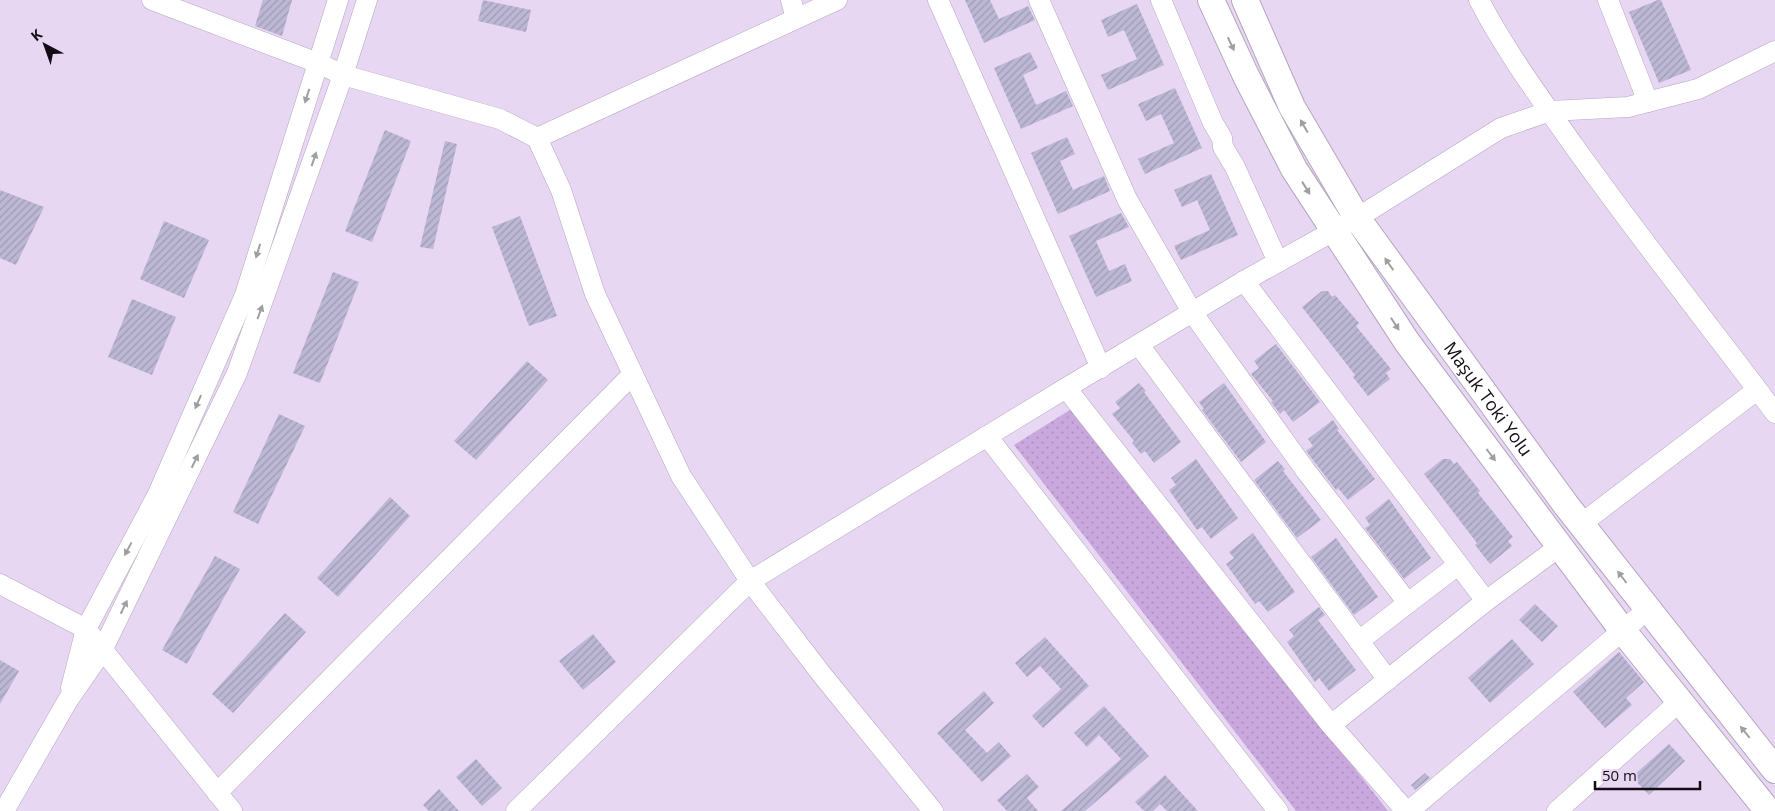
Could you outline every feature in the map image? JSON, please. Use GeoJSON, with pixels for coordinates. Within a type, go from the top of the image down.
{"type":"FeatureCollection","features":[{"type":"Feature","properties":{"kind":"main road"},"geometry":{"type":"LineString","coordinates":[[1210,0],[1246,76],[1294,169],[1407,342],[1623,631],[1768,811]]}},
{"type":"Feature","properties":{"kind":"main road","name":"Maşuk Toki Yolu"},"geometry":{"type":"LineString","coordinates":[[1245,0],[1292,107],[1358,218],[1581,524],[1775,770]]}},
{"type":"Feature","properties":{"kind":"street"},"geometry":{"type":"LineString","coordinates":[[152,0],[318,63],[343,75],[500,119],[537,138],[561,190],[595,294],[682,476],[750,581],[823,676],[933,811]]}},
{"type":"Feature","properties":{"kind":"street"},"geometry":{"type":"LineString","coordinates":[[68,700],[86,629],[157,496],[244,295],[338,0]]}},
{"type":"Feature","properties":{"kind":"street"},"geometry":{"type":"LineString","coordinates":[[4,811],[68,700],[102,651],[237,373],[343,75],[366,0]]}},
{"type":"Feature","properties":{"kind":"street"},"geometry":{"type":"LineString","coordinates":[[537,138],[794,9],[837,0]]}},
{"type":"Feature","properties":{"kind":"street"},"geometry":{"type":"LineString","coordinates":[[938,0],[1100,368]]}},
{"type":"Feature","properties":{"kind":"street"},"geometry":{"type":"LineString","coordinates":[[1039,0],[1127,199],[1192,312],[1306,471],[1408,603]]}},
{"type":"Feature","properties":{"kind":"street"},"geometry":{"type":"LineString","coordinates":[[1162,0],[1213,123],[1222,138],[1223,147],[1235,167],[1278,262]]}},
{"type":"Feature","properties":{"kind":"street"},"geometry":{"type":"LineString","coordinates":[[1479,0],[1493,26],[1550,111],[1626,218],[1775,413]]}},
{"type":"Feature","properties":{"kind":"street"},"geometry":{"type":"LineString","coordinates":[[1608,0],[1648,102]]}},
{"type":"Feature","properties":{"kind":"street"},"geometry":{"type":"LineString","coordinates":[[516,811],[750,581],[1066,388],[1244,281],[1358,218],[1501,128],[1550,111],[1628,108],[1698,89],[1775,51]]}},
{"type":"Feature","properties":{"kind":"street"},"geometry":{"type":"LineString","coordinates":[[1244,281],[1486,601]]}},
{"type":"Feature","properties":{"kind":"street"},"geometry":{"type":"LineString","coordinates":[[1140,344],[1388,680]]}},
{"type":"Feature","properties":{"kind":"street"},"geometry":{"type":"LineString","coordinates":[[217,793],[633,374]]}},
{"type":"Feature","properties":{"kind":"street"},"geometry":{"type":"LineString","coordinates":[[1066,388],[1331,725],[1407,811],[1647,610]]}},
{"type":"Feature","properties":{"kind":"street"},"geometry":{"type":"LineString","coordinates":[[1581,524],[1757,390]]}},
{"type":"Feature","properties":{"kind":"street"},"geometry":{"type":"LineString","coordinates":[[987,436],[1278,811]]}},
{"type":"Feature","properties":{"kind":"street"},"geometry":{"type":"LineString","coordinates":[[1331,725],[1486,601],[1559,547]]}},
{"type":"Feature","properties":{"kind":"street"},"geometry":{"type":"LineString","coordinates":[[1359,641],[1458,565]]}},
{"type":"Feature","properties":{"kind":"street"},"geometry":{"type":"LineString","coordinates":[[0,584],[86,629],[232,811]]}},
{"type":"Feature","properties":{"kind":"street"},"geometry":{"type":"LineString","coordinates":[[1557,811],[1679,702]]}},
{"type":"Feature","properties":{"kind":"shaded area"},"geometry":{"type":"Polygon","coordinates":[[[1073,408],[1388,811],[1296,811],[1014,445],[1073,408]]]}},
{"type":"Feature","properties":{"kind":"building"},"geometry":{"type":"Polygon","coordinates":[[[263,0],[292,0],[282,36],[255,26],[263,0]]]}},
{"type":"Feature","properties":{"kind":"building"},"geometry":{"type":"Polygon","coordinates":[[[483,0],[531,10],[526,32],[478,21],[483,0]]]}},
{"type":"Feature","properties":{"kind":"building"},"geometry":{"type":"Polygon","coordinates":[[[965,0],[990,0],[999,19],[1028,6],[1035,20],[984,43],[965,0]]]}},
{"type":"Feature","properties":{"kind":"building"},"geometry":{"type":"Polygon","coordinates":[[[1661,0],[1691,70],[1659,83],[1629,12],[1661,0]]]}},
{"type":"Feature","properties":{"kind":"building"},"geometry":{"type":"Polygon","coordinates":[[[1137,4],[1164,65],[1108,90],[1101,75],[1137,59],[1124,30],[1108,37],[1101,20],[1137,4]]]}},
{"type":"Feature","properties":{"kind":"building"},"geometry":{"type":"Polygon","coordinates":[[[1030,52],[1038,68],[1023,75],[1036,105],[1066,91],[1073,106],[1021,129],[994,68],[1030,52]]]}},
{"type":"Feature","properties":{"kind":"building"},"geometry":{"type":"Polygon","coordinates":[[[1175,88],[1202,148],[1145,174],[1138,159],[1174,143],[1161,114],[1146,121],[1138,104],[1175,88]]]}},
{"type":"Feature","properties":{"kind":"building"},"geometry":{"type":"Polygon","coordinates":[[[385,130],[411,141],[372,242],[345,231],[385,130]]]}},
{"type":"Feature","properties":{"kind":"building"},"geometry":{"type":"Polygon","coordinates":[[[1067,137],[1075,154],[1060,161],[1073,190],[1104,176],[1110,191],[1058,214],[1031,153],[1067,137]]]}},
{"type":"Feature","properties":{"kind":"building"},"geometry":{"type":"Polygon","coordinates":[[[445,141],[457,144],[433,249],[420,247],[445,141]]]}},
{"type":"Feature","properties":{"kind":"building"},"geometry":{"type":"Polygon","coordinates":[[[1211,174],[1238,235],[1181,260],[1174,246],[1210,230],[1197,200],[1182,207],[1174,190],[1211,174]]]}},
{"type":"Feature","properties":{"kind":"building"},"geometry":{"type":"Polygon","coordinates":[[[0,190],[44,207],[16,265],[0,258],[0,190]]]}},
{"type":"Feature","properties":{"kind":"building"},"geometry":{"type":"Polygon","coordinates":[[[1121,213],[1129,227],[1096,241],[1109,271],[1125,264],[1132,281],[1096,297],[1069,236],[1121,213]]]}},
{"type":"Feature","properties":{"kind":"building"},"geometry":{"type":"Polygon","coordinates":[[[520,216],[557,316],[529,326],[492,227],[520,216]]]}},
{"type":"Feature","properties":{"kind":"building"},"geometry":{"type":"Polygon","coordinates":[[[164,221],[209,240],[184,298],[140,279],[164,221]]]}},
{"type":"Feature","properties":{"kind":"building"},"geometry":{"type":"Polygon","coordinates":[[[333,272],[359,282],[320,383],[293,373],[333,272]]]}},
{"type":"Feature","properties":{"kind":"building"},"geometry":{"type":"Polygon","coordinates":[[[1322,291],[1328,291],[1332,297],[1335,295],[1359,323],[1356,326],[1391,369],[1386,373],[1390,379],[1368,396],[1353,377],[1355,375],[1302,307],[1322,291]]]}},
{"type":"Feature","properties":{"kind":"building"},"geometry":{"type":"Polygon","coordinates":[[[132,299],[176,317],[152,375],[108,357],[132,299]]]}},
{"type":"Feature","properties":{"kind":"building"},"geometry":{"type":"Polygon","coordinates":[[[1276,344],[1320,402],[1293,422],[1284,410],[1280,414],[1271,402],[1273,401],[1251,374],[1259,368],[1254,361],[1276,344]]]}},
{"type":"Feature","properties":{"kind":"building"},"geometry":{"type":"Polygon","coordinates":[[[527,361],[548,380],[476,460],[454,441],[527,361]]]}},
{"type":"Feature","properties":{"kind":"building"},"geometry":{"type":"Polygon","coordinates":[[[1139,383],[1181,442],[1154,463],[1145,451],[1141,454],[1132,443],[1134,441],[1112,414],[1120,408],[1115,402],[1139,383]]]}},
{"type":"Feature","properties":{"kind":"building"},"geometry":{"type":"Polygon","coordinates":[[[1224,383],[1266,442],[1241,462],[1202,410],[1204,409],[1199,402],[1224,383]]]}},
{"type":"Feature","properties":{"kind":"building"},"geometry":{"type":"Polygon","coordinates":[[[279,414],[305,426],[258,524],[233,512],[279,414]]]}},
{"type":"Feature","properties":{"kind":"building"},"geometry":{"type":"Polygon","coordinates":[[[1333,420],[1339,429],[1337,430],[1375,479],[1348,500],[1338,488],[1336,490],[1306,451],[1313,446],[1308,439],[1333,420]]]}},
{"type":"Feature","properties":{"kind":"building"},"geometry":{"type":"Polygon","coordinates":[[[1196,459],[1238,518],[1211,539],[1202,527],[1197,530],[1169,490],[1176,485],[1171,478],[1196,459]]]}},
{"type":"Feature","properties":{"kind":"building"},"geometry":{"type":"Polygon","coordinates":[[[1443,459],[1450,459],[1454,464],[1457,462],[1480,491],[1478,493],[1513,537],[1508,541],[1512,546],[1490,564],[1475,545],[1477,543],[1424,474],[1443,459]]]}},
{"type":"Feature","properties":{"kind":"building"},"geometry":{"type":"Polygon","coordinates":[[[1278,461],[1285,469],[1283,471],[1321,520],[1297,538],[1254,480],[1278,461]]]}},
{"type":"Feature","properties":{"kind":"building"},"geometry":{"type":"Polygon","coordinates":[[[390,497],[410,516],[338,597],[317,578],[390,497]]]}},
{"type":"Feature","properties":{"kind":"building"},"geometry":{"type":"Polygon","coordinates":[[[1389,499],[1431,558],[1404,579],[1365,528],[1370,525],[1365,518],[1389,499]]]}},
{"type":"Feature","properties":{"kind":"building"},"geometry":{"type":"Polygon","coordinates":[[[1253,533],[1295,592],[1268,612],[1259,601],[1255,604],[1226,564],[1234,558],[1229,552],[1253,533]]]}},
{"type":"Feature","properties":{"kind":"building"},"geometry":{"type":"Polygon","coordinates":[[[1336,538],[1378,597],[1354,615],[1311,557],[1336,538]]]}},
{"type":"Feature","properties":{"kind":"building"},"geometry":{"type":"Polygon","coordinates":[[[215,556],[240,569],[187,664],[162,650],[215,556]]]}},
{"type":"Feature","properties":{"kind":"building"},"geometry":{"type":"Polygon","coordinates":[[[1535,604],[1558,626],[1542,642],[1519,620],[1535,604]]]}},
{"type":"Feature","properties":{"kind":"building"},"geometry":{"type":"Polygon","coordinates":[[[1319,607],[1325,615],[1318,620],[1356,670],[1329,691],[1319,678],[1315,682],[1287,642],[1294,636],[1289,630],[1319,607]]]}},
{"type":"Feature","properties":{"kind":"building"},"geometry":{"type":"Polygon","coordinates":[[[285,613],[306,632],[233,713],[212,694],[285,613]]]}},
{"type":"Feature","properties":{"kind":"building"},"geometry":{"type":"Polygon","coordinates":[[[593,634],[616,662],[583,690],[559,661],[593,634]]]}},
{"type":"Feature","properties":{"kind":"building"},"geometry":{"type":"Polygon","coordinates":[[[1045,637],[1089,686],[1043,728],[1032,716],[1061,689],[1040,666],[1027,677],[1015,663],[1045,637]]]}},
{"type":"Feature","properties":{"kind":"building"},"geometry":{"type":"Polygon","coordinates":[[[1512,639],[1534,664],[1490,703],[1468,678],[1512,639]]]}},
{"type":"Feature","properties":{"kind":"building"},"geometry":{"type":"Polygon","coordinates":[[[1619,652],[1644,682],[1626,698],[1632,705],[1605,728],[1573,692],[1619,652]]]}},
{"type":"Feature","properties":{"kind":"building"},"geometry":{"type":"Polygon","coordinates":[[[0,660],[19,671],[0,704],[0,660]]]}},
{"type":"Feature","properties":{"kind":"building"},"geometry":{"type":"Polygon","coordinates":[[[984,691],[994,703],[965,730],[987,753],[999,742],[1011,756],[982,782],[937,733],[984,691]]]}},
{"type":"Feature","properties":{"kind":"building"},"geometry":{"type":"Polygon","coordinates":[[[1104,706],[1149,756],[1085,811],[1061,811],[1121,759],[1099,735],[1087,747],[1074,733],[1104,706]]]}},
{"type":"Feature","properties":{"kind":"building"},"geometry":{"type":"Polygon","coordinates":[[[1669,744],[1685,761],[1649,795],[1632,777],[1669,744]]]}},
{"type":"Feature","properties":{"kind":"building"},"geometry":{"type":"Polygon","coordinates":[[[476,759],[502,788],[482,806],[456,777],[476,759]]]}},
{"type":"Feature","properties":{"kind":"building"},"geometry":{"type":"Polygon","coordinates":[[[1425,773],[1430,778],[1415,790],[1411,785],[1425,773]]]}},
{"type":"Feature","properties":{"kind":"building"},"geometry":{"type":"Polygon","coordinates":[[[1027,774],[1039,787],[1027,798],[1038,811],[1007,811],[997,800],[1027,774]]]}},
{"type":"Feature","properties":{"kind":"building"},"geometry":{"type":"Polygon","coordinates":[[[1165,775],[1198,811],[1167,811],[1160,804],[1153,811],[1144,811],[1135,802],[1165,775]]]}},
{"type":"Feature","properties":{"kind":"building"},"geometry":{"type":"Polygon","coordinates":[[[439,789],[459,811],[429,811],[423,805],[439,789]]]}}]}
